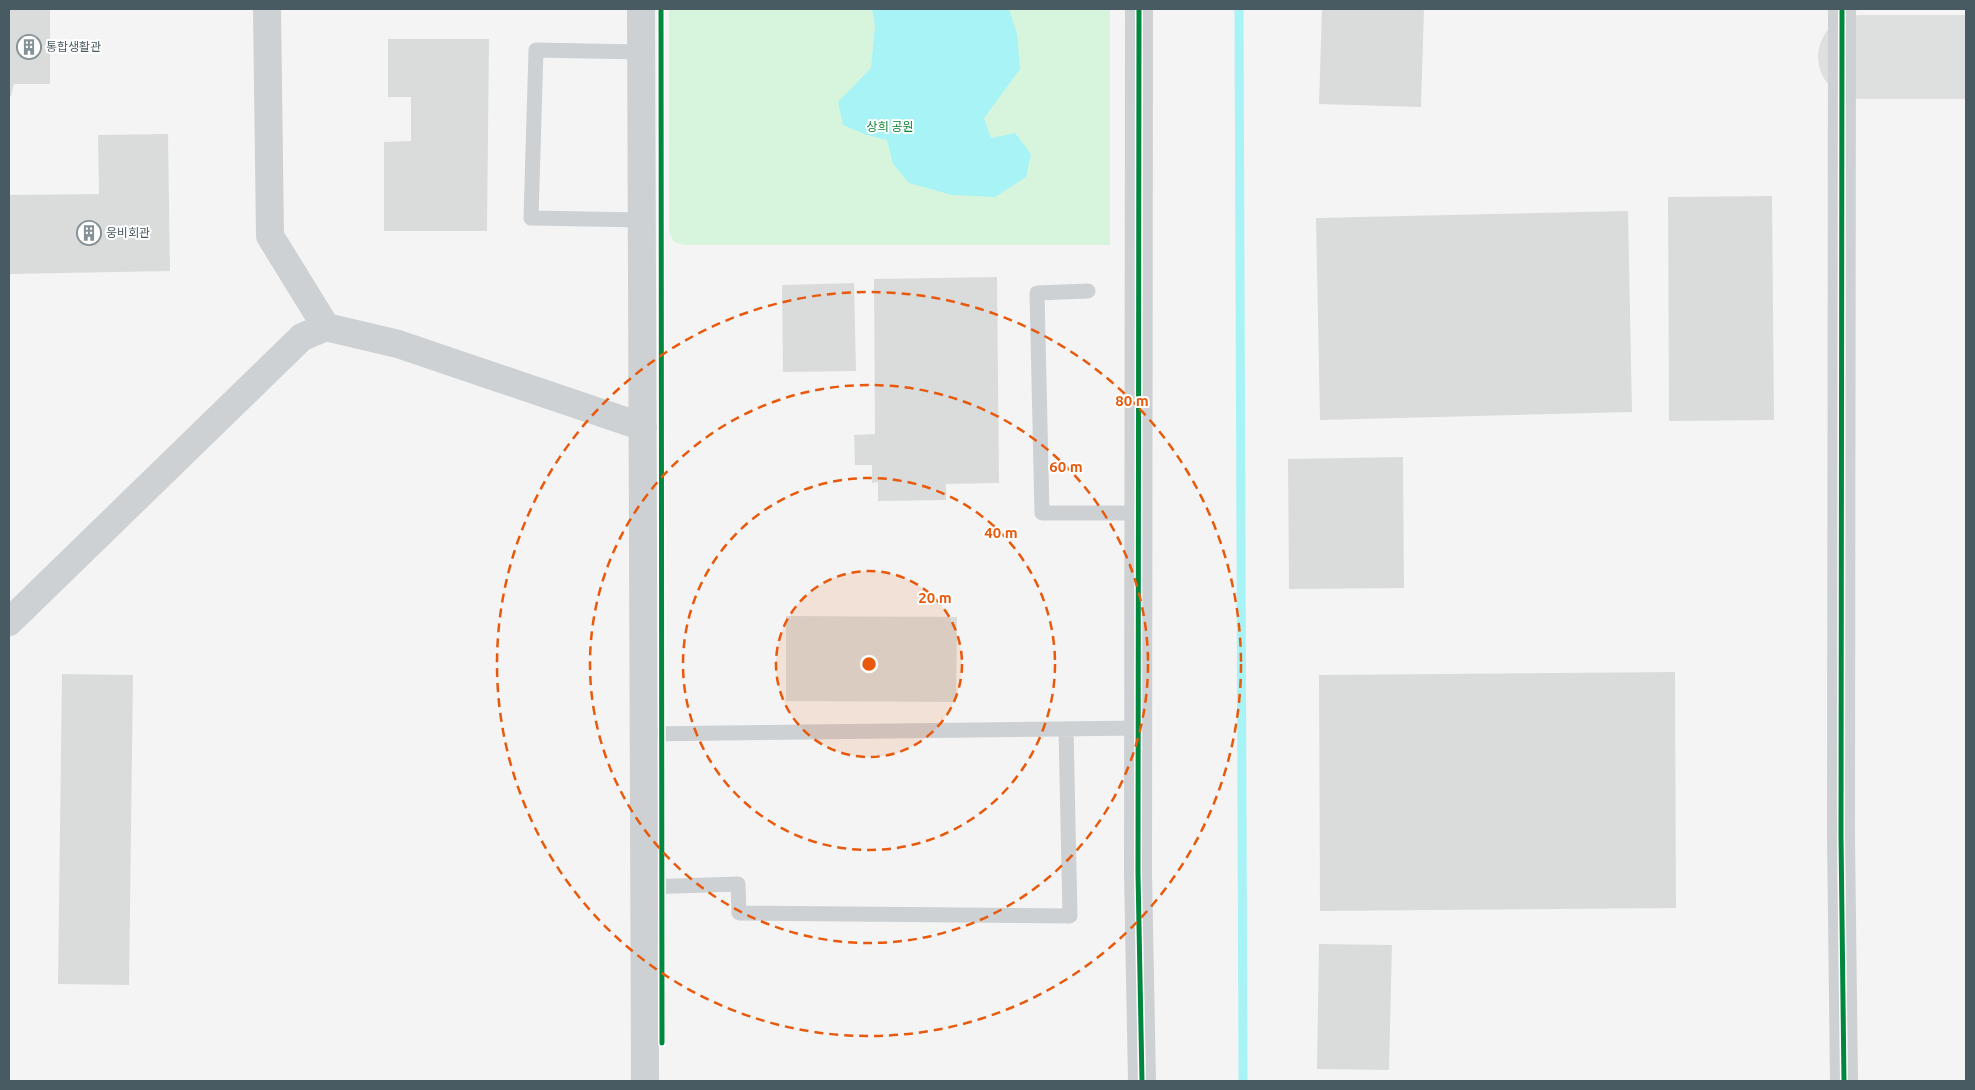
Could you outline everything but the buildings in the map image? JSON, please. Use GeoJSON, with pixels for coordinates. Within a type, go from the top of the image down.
{"type":"FeatureCollection","features":[{"type":"Feature","properties":{"kind":"street"},"geometry":{"type":"LineString","coordinates":[[267,9],[270,236],[326,327]]}},
{"type":"Feature","properties":{"kind":"street"},"geometry":{"type":"LineString","coordinates":[[641,9],[646,1081]]}},
{"type":"Feature","properties":{"kind":"street"},"geometry":{"type":"LineString","coordinates":[[1139,9],[1138,334],[1140,513],[1138,884],[1142,1081]]}},
{"type":"Feature","properties":{"kind":"street"},"geometry":{"type":"LineString","coordinates":[[1842,9],[1841,846],[1844,1081]]}},
{"type":"Feature","properties":{"kind":"street"},"geometry":{"type":"LineString","coordinates":[[9,622],[302,338],[326,327],[398,344],[643,427]]}},
{"type":"Feature","properties":{"kind":"lane"},"geometry":{"type":"LineString","coordinates":[[642,52],[536,50],[531,218],[642,220]]}},
{"type":"Feature","properties":{"kind":"lane"},"geometry":{"type":"LineString","coordinates":[[1088,291],[1037,293],[1042,513],[1140,513]]}},
{"type":"Feature","properties":{"kind":"lane"},"geometry":{"type":"LineString","coordinates":[[644,734],[1139,728]]}},
{"type":"Feature","properties":{"kind":"lane"},"geometry":{"type":"LineString","coordinates":[[644,887],[738,884],[739,913],[1070,916],[1066,729]]}},
{"type":"Feature","properties":{"kind":"green space","name":"상희 공원"},"geometry":{"type":"Polygon","coordinates":[[[669,9],[1110,9],[1110,245],[684,245],[674,242],[669,232],[669,9]]]}},
{"type":"Feature","properties":{"kind":"water"},"geometry":{"type":"Polygon","coordinates":[[[872,9],[1009,9],[1017,34],[1020,69],[984,118],[991,138],[1015,133],[1031,154],[1026,177],[995,197],[952,195],[909,183],[893,164],[887,140],[867,135],[843,125],[838,102],[871,68],[875,26],[872,9]]]}},
{"type":"Feature","properties":{"kind":"waterway"},"geometry":{"type":"LineString","coordinates":[[1239,9],[1243,1081]]}},
{"type":"Feature","properties":{"kind":"taxiway"},"geometry":{"type":"LineString","coordinates":[[1860,57],[1966,57]]}},
{"type":"Feature","properties":{"kind":"cycle path"},"geometry":{"type":"LineString","coordinates":[[661,9],[662,1043]]}},
{"type":"Feature","properties":{"kind":"cycle path"},"geometry":{"type":"LineString","coordinates":[[1139,9],[1138,874],[1142,1081]]}},
{"type":"Feature","properties":{"kind":"cycle path"},"geometry":{"type":"LineString","coordinates":[[1842,9],[1841,836],[1844,1081]]}},
{"type":"Feature","properties":{"kind":"place","name":"통합생활관"},"geometry":{"type":"Point","coordinates":[29,47]}},
{"type":"Feature","properties":{"kind":"place","name":"웅비회관"},"geometry":{"type":"Point","coordinates":[89,233]}}]}
